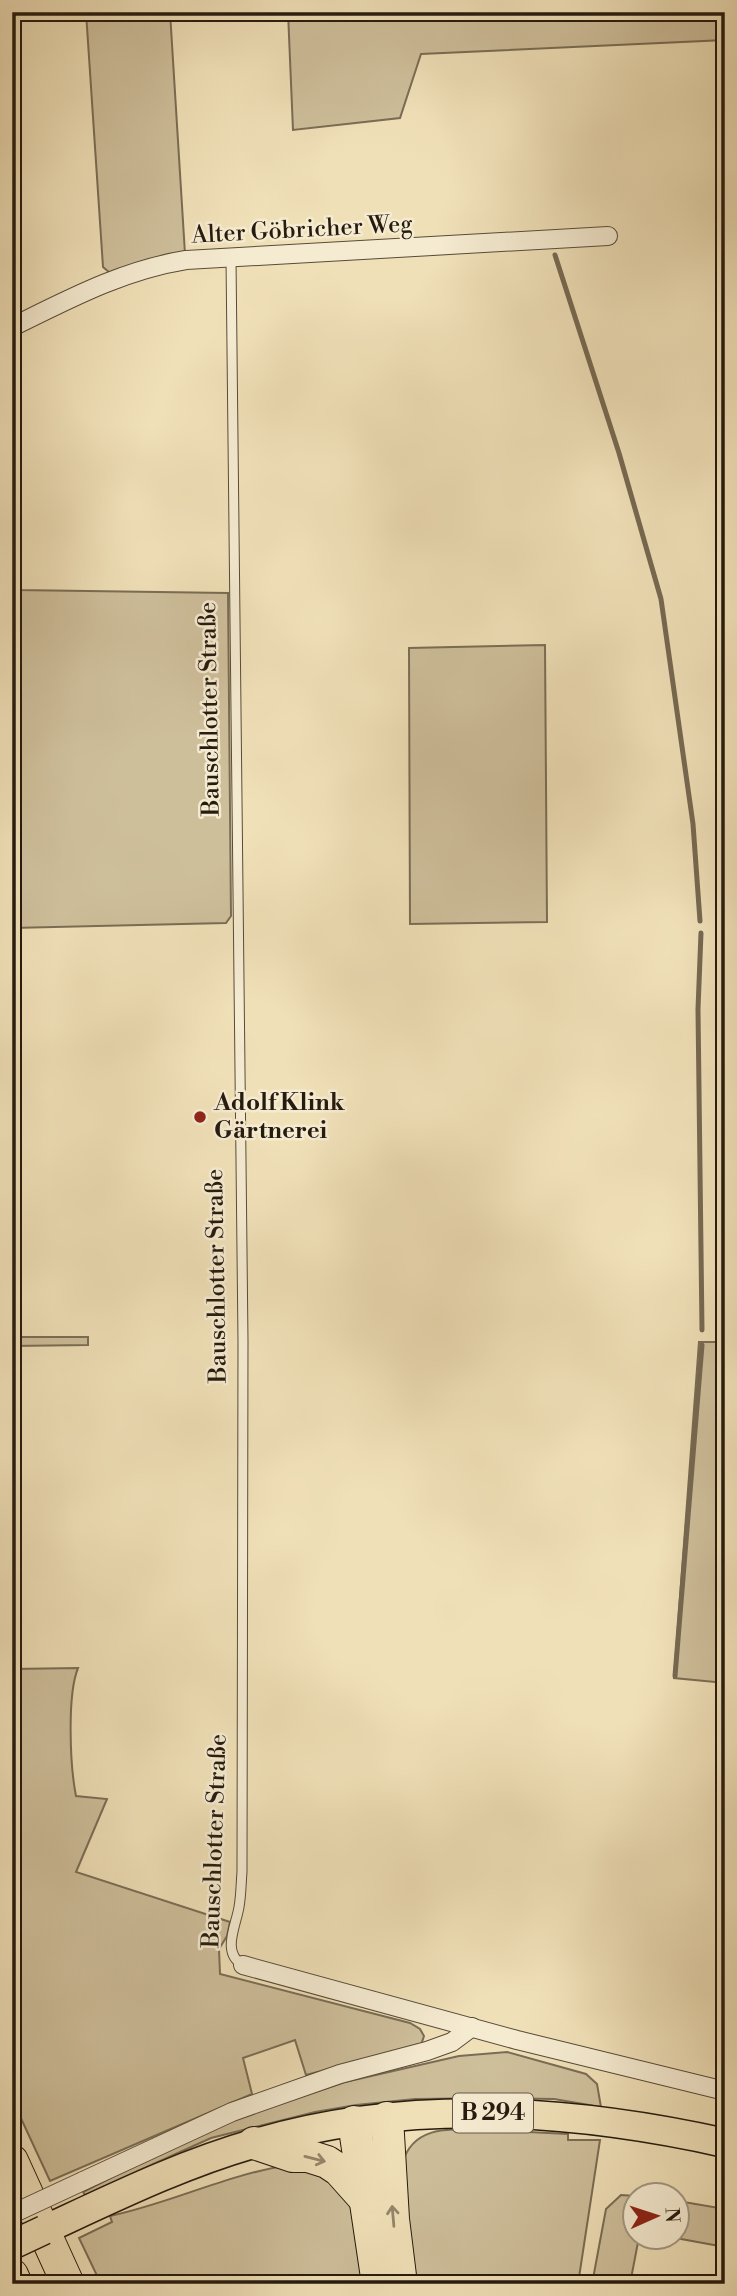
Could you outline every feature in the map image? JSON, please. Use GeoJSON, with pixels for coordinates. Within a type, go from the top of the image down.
{"type":"FeatureCollection","features":[{"type":"Feature","properties":{"kind":"highway"},"geometry":{"type":"LineString","coordinates":[[387,2118],[393,2219],[401,2284]]}},
{"type":"Feature","properties":{"kind":"highway"},"geometry":{"type":"LineString","coordinates":[[354,2122],[378,2284]]}},
{"type":"Feature","properties":{"kind":"highway"},"geometry":{"type":"LineString","coordinates":[[254,2143],[293,2156],[308,2156],[327,2162],[339,2170],[364,2198]]}},
{"type":"Feature","properties":{"kind":"highway"},"geometry":{"type":"LineString","coordinates":[[12,2161],[68,2284]]}},
{"type":"Feature","properties":{"kind":"highway"},"geometry":{"type":"LineString","coordinates":[[12,2275],[16,2284]]}},
{"type":"Feature","properties":{"kind":"main road","name":"B 294"},"geometry":{"type":"LineString","coordinates":[[12,2245],[182,2168],[287,2134],[354,2122],[472,2113],[527,2114],[599,2120],[725,2143]]}},
{"type":"Feature","properties":{"kind":"street","name":"Alter Göbricher Weg"},"geometry":{"type":"LineString","coordinates":[[12,327],[135,270],[186,260],[608,236]]}},
{"type":"Feature","properties":{"kind":"street","name":"Bauschlotter Straße"},"geometry":{"type":"LineString","coordinates":[[243,1965],[472,2028],[725,2091]]}},
{"type":"Feature","properties":{"kind":"street"},"geometry":{"type":"LineString","coordinates":[[12,2214],[232,2112],[340,2074],[427,2051],[452,2042],[472,2028]]}},
{"type":"Feature","properties":{"kind":"lane","name":"Bauschlotter Straße"},"geometry":{"type":"LineString","coordinates":[[231,259],[243,1341],[242,1872],[240,1903],[231,1947],[233,1956],[243,1965]]}},
{"type":"Feature","properties":{"kind":"shaded area"},"geometry":{"type":"Polygon","coordinates":[[[86,12],[170,12],[185,254],[110,273],[103,267],[86,12]]]}},
{"type":"Feature","properties":{"kind":"shaded area"},"geometry":{"type":"Polygon","coordinates":[[[288,12],[725,12],[725,40],[421,54],[400,118],[293,130],[288,12]]]}},
{"type":"Feature","properties":{"kind":"shaded area"},"geometry":{"type":"Polygon","coordinates":[[[15,548],[17,590],[228,593],[231,916],[226,923],[12,928],[12,549],[15,548]]]}},
{"type":"Feature","properties":{"kind":"shaded area"},"geometry":{"type":"Polygon","coordinates":[[[545,645],[547,922],[410,924],[409,648],[545,645]]]}},
{"type":"Feature","properties":{"kind":"shaded area"},"geometry":{"type":"Polygon","coordinates":[[[12,1337],[88,1337],[88,1345],[12,1346],[12,1337]]]}},
{"type":"Feature","properties":{"kind":"shaded area"},"geometry":{"type":"Polygon","coordinates":[[[699,1342],[725,1342],[725,1683],[674,1678],[699,1342]]]}},
{"type":"Feature","properties":{"kind":"shaded area"},"geometry":{"type":"Polygon","coordinates":[[[78,1668],[72,1695],[71,1731],[76,1796],[107,1799],[76,1872],[230,1922],[227,1936],[219,1949],[220,1974],[410,2023],[420,2029],[424,2036],[421,2045],[306,2075],[295,2040],[243,2058],[252,2094],[50,2181],[12,2099],[12,1669],[78,1668]]]}},
{"type":"Feature","properties":{"kind":"shaded area"},"geometry":{"type":"Polygon","coordinates":[[[507,2052],[586,2074],[597,2084],[601,2107],[554,2099],[498,2098],[415,2099],[356,2105],[315,2112],[211,2138],[85,2195],[83,2192],[206,2129],[345,2082],[459,2056],[507,2052]]]}},
{"type":"Feature","properties":{"kind":"shaded area"},"geometry":{"type":"Polygon","coordinates":[[[491,2130],[568,2134],[568,2140],[600,2140],[578,2284],[412,2284],[402,2164],[408,2150],[416,2141],[438,2131],[491,2130]]]}},
{"type":"Feature","properties":{"kind":"shaded area"},"geometry":{"type":"Polygon","coordinates":[[[290,2165],[313,2168],[352,2198],[369,2284],[101,2284],[79,2238],[112,2222],[110,2216],[244,2175],[290,2165]]]}},
{"type":"Feature","properties":{"kind":"shaded area"},"geometry":{"type":"Polygon","coordinates":[[[622,2195],[622,2250],[637,2250],[630,2284],[592,2284],[606,2209],[622,2195]]]}},
{"type":"Feature","properties":{"kind":"shaded area"},"geometry":{"type":"Polygon","coordinates":[[[692,2203],[725,2209],[725,2247],[692,2241],[692,2203]]]}},
{"type":"Feature","properties":{"kind":"waterway"},"geometry":{"type":"LineString","coordinates":[[555,255],[619,453],[661,599],[693,824],[700,921]]}},
{"type":"Feature","properties":{"kind":"waterway"},"geometry":{"type":"LineString","coordinates":[[701,933],[698,1009],[702,1330]]}},
{"type":"Feature","properties":{"kind":"waterway"},"geometry":{"type":"LineString","coordinates":[[675,1676],[702,1345]]}},
{"type":"Feature","properties":{"kind":"place","name":"Adolf Klink Gärtnerei"},"geometry":{"type":"Point","coordinates":[200,1117]}}]}
